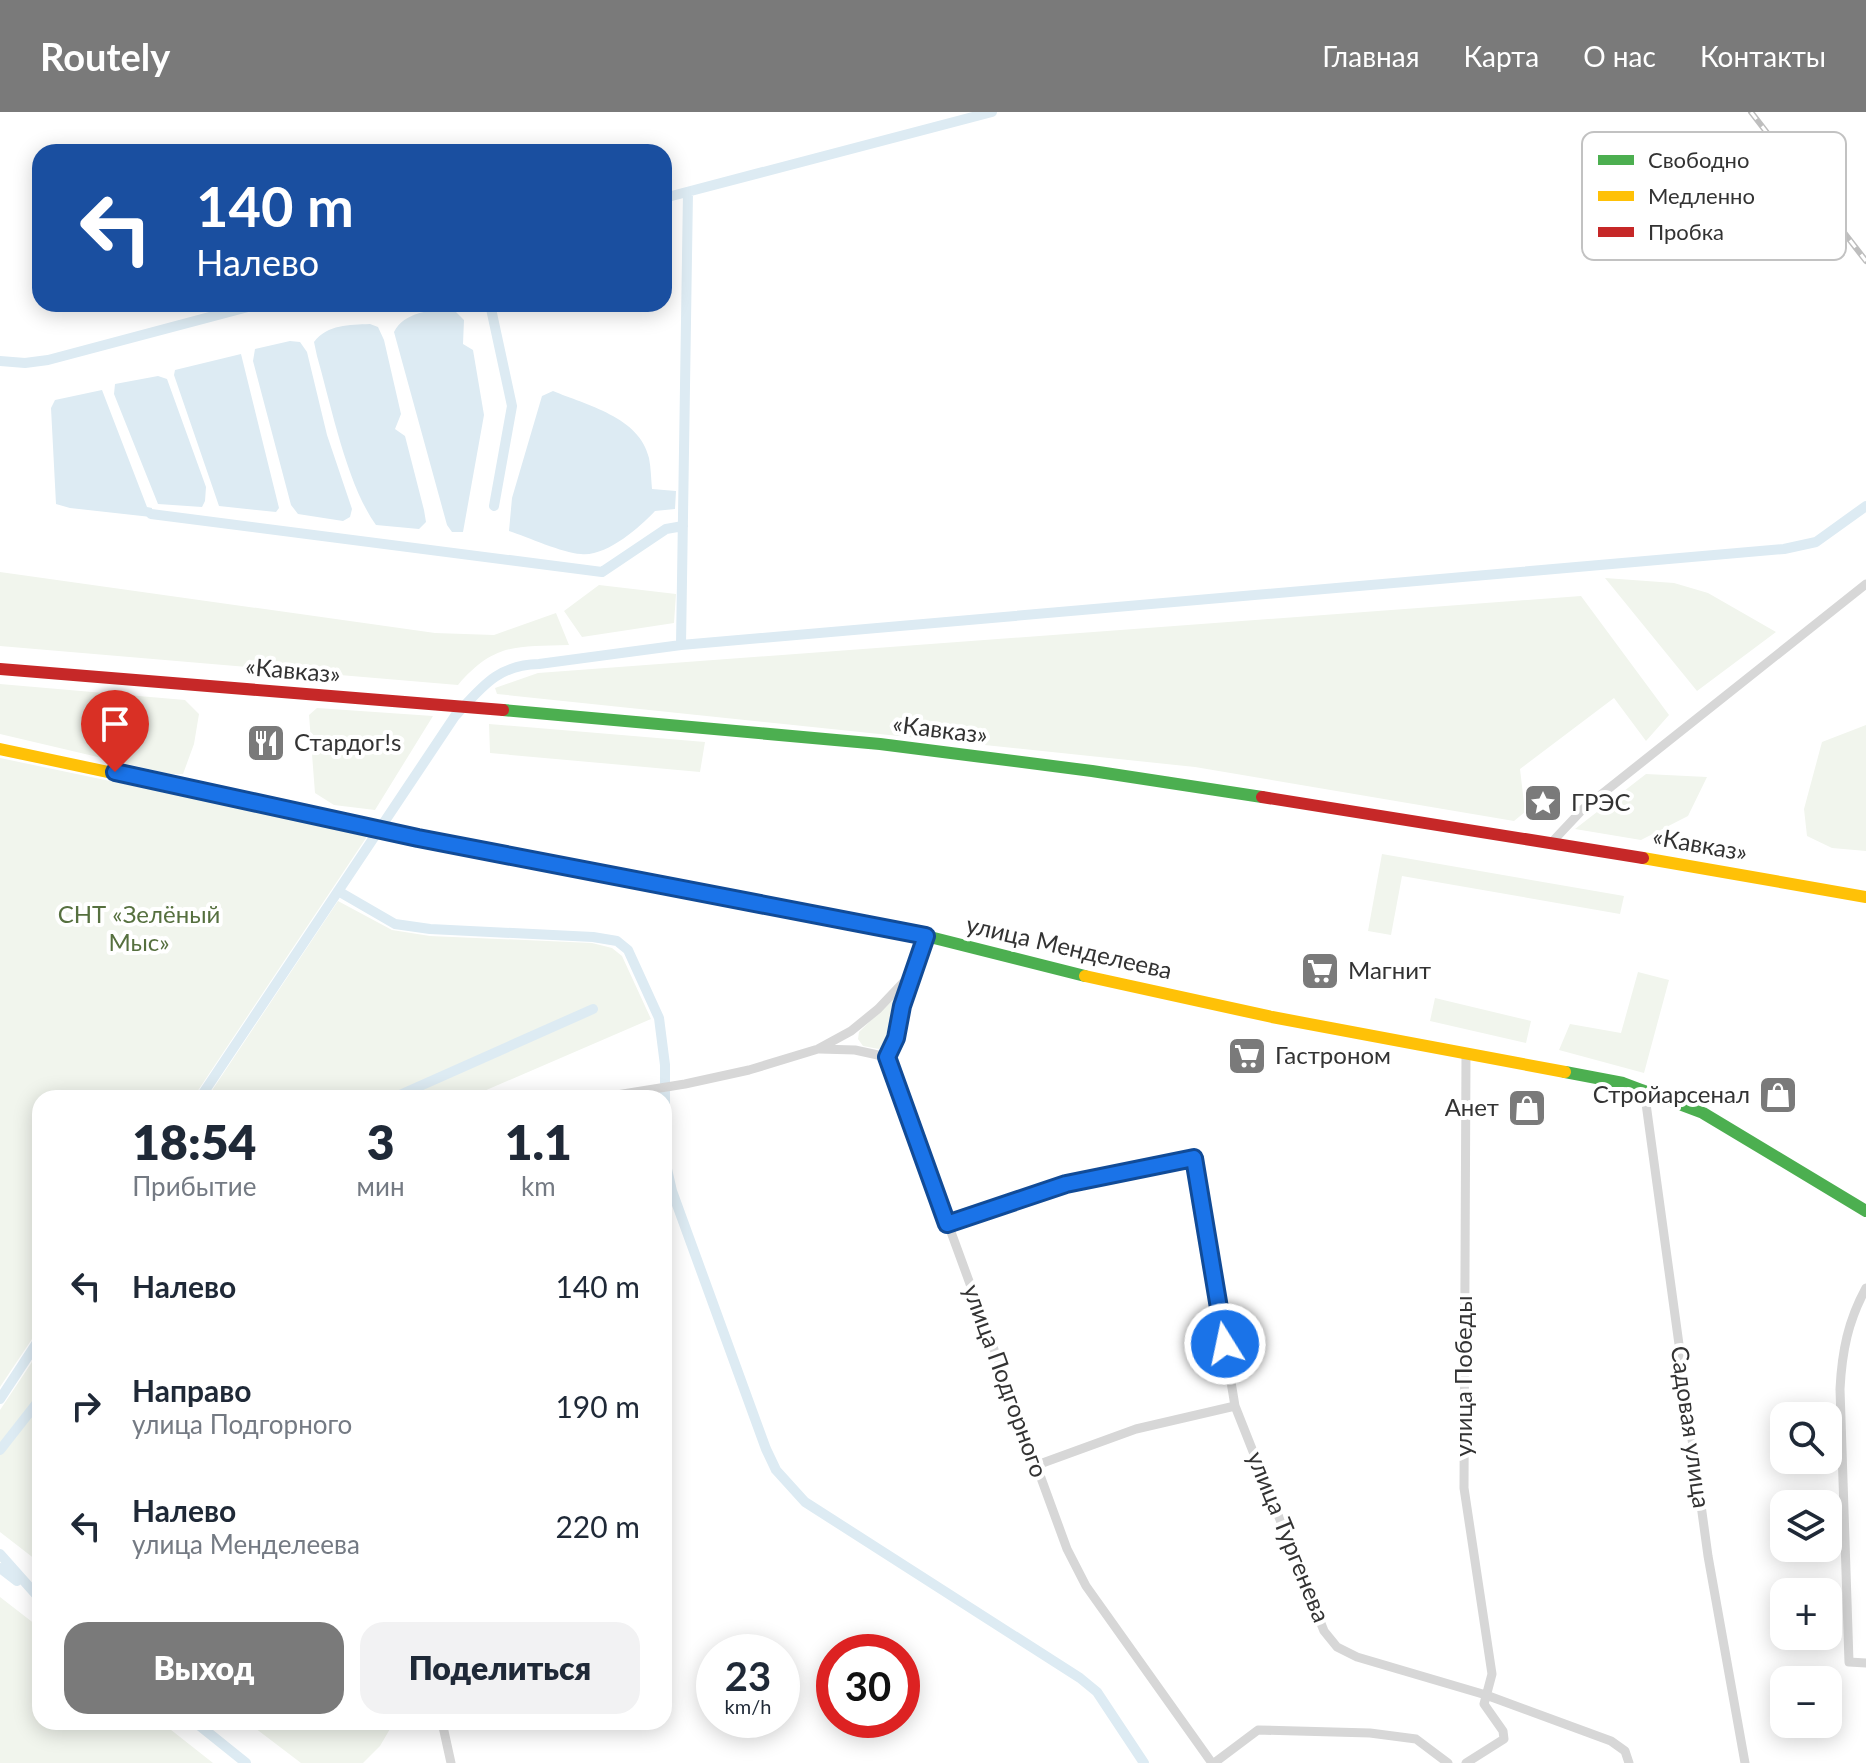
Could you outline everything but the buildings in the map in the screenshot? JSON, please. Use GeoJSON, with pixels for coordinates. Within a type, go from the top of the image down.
{"type":"FeatureCollection","features":[{"type":"Feature","properties":{"kind":"main road","name":"«Кавказ»"},"geometry":{"type":"LineString","coordinates":[[0,669],[880,744],[1031,763],[1552,842],[1866,897]]}},
{"type":"Feature","properties":{"kind":"main road","name":"улица Менделеева"},"geometry":{"type":"LineString","coordinates":[[0,749],[418,838],[926,936],[1054,969],[1266,1016],[1623,1083],[1703,1113],[1866,1211]]}},
{"type":"Feature","properties":{"kind":"street"},"geometry":{"type":"LineString","coordinates":[[1552,842],[1583,809],[1866,584]]}},
{"type":"Feature","properties":{"kind":"street"},"geometry":{"type":"LineString","coordinates":[[818,1049],[855,1050],[887,1057],[896,1038],[902,1006],[926,936]]}},
{"type":"Feature","properties":{"kind":"street"},"geometry":{"type":"LineString","coordinates":[[643,1090],[749,1070],[818,1049],[860,1024],[916,969]]}},
{"type":"Feature","properties":{"kind":"street","name":"улица Победы"},"geometry":{"type":"LineString","coordinates":[[1466,1053],[1464,1488],[1492,1674],[1486,1695]]}},
{"type":"Feature","properties":{"kind":"street","name":"улица Подгорного"},"geometry":{"type":"LineString","coordinates":[[887,1057],[1067,1549],[1086,1586],[1213,1763]]}},
{"type":"Feature","properties":{"kind":"street","name":"Садовая улица"},"geometry":{"type":"LineString","coordinates":[[1644,1089],[1708,1556],[1745,1763]]}},
{"type":"Feature","properties":{"kind":"street","name":"улица Тургенева"},"geometry":{"type":"LineString","coordinates":[[947,1224],[1066,1184],[1194,1158],[1235,1406],[1324,1631],[1337,1647],[1357,1657],[1486,1695],[1611,1741],[1625,1751],[1629,1763]]}},
{"type":"Feature","properties":{"kind":"street"},"geometry":{"type":"LineString","coordinates":[[1866,1288],[1852,1314],[1842,1353],[1840,1389],[1849,1662],[1866,1663]]}},
{"type":"Feature","properties":{"kind":"street"},"geometry":{"type":"LineString","coordinates":[[1037,1465],[1136,1429],[1235,1406]]}},
{"type":"Feature","properties":{"kind":"street"},"geometry":{"type":"LineString","coordinates":[[1466,1763],[1504,1739],[1503,1731],[1484,1704],[1486,1695]]}},
{"type":"Feature","properties":{"kind":"street"},"geometry":{"type":"LineString","coordinates":[[444,1730],[451,1763]]}},
{"type":"Feature","properties":{"kind":"street"},"geometry":{"type":"LineString","coordinates":[[1213,1763],[1258,1730],[1370,1733],[1416,1739],[1448,1763]]}},
{"type":"Feature","properties":{"kind":"green space"},"geometry":{"type":"Polygon","coordinates":[[[0,572],[435,633],[494,635],[556,613],[569,645],[521,647],[496,654],[471,671],[458,685],[0,646],[0,572]]]}},
{"type":"Feature","properties":{"kind":"green space"},"geometry":{"type":"Polygon","coordinates":[[[1605,578],[1674,583],[1708,593],[1776,632],[1697,691],[1605,578]]]}},
{"type":"Feature","properties":{"kind":"green space"},"geometry":{"type":"Polygon","coordinates":[[[599,585],[676,594],[674,623],[582,637],[564,611],[599,585]]]}},
{"type":"Feature","properties":{"kind":"green space"},"geometry":{"type":"Polygon","coordinates":[[[1581,596],[1669,715],[1646,741],[1614,698],[1520,769],[1525,812],[1514,821],[1195,767],[497,694],[495,688],[538,673],[1581,596]]]}},
{"type":"Feature","properties":{"kind":"green space"},"geometry":{"type":"Polygon","coordinates":[[[0,684],[185,700],[199,714],[194,744],[183,774],[170,774],[0,734],[0,684]]]}},
{"type":"Feature","properties":{"kind":"green space"},"geometry":{"type":"Polygon","coordinates":[[[317,708],[433,716],[375,810],[334,805],[315,793],[309,715],[317,708]]]}},
{"type":"Feature","properties":{"kind":"green space"},"geometry":{"type":"Polygon","coordinates":[[[489,724],[705,742],[700,772],[490,753],[489,724]]]}},
{"type":"Feature","properties":{"kind":"green space"},"geometry":{"type":"Polygon","coordinates":[[[1866,725],[1866,851],[1832,848],[1807,836],[1804,809],[1822,742],[1866,725]]]}},
{"type":"Feature","properties":{"kind":"green space","name":"СНТ «Зелёный Мыс»"},"geometry":{"type":"Polygon","coordinates":[[[0,758],[368,835],[198,1090],[32,1090],[32,1339],[0,1387],[0,758]]]}},
{"type":"Feature","properties":{"kind":"green space"},"geometry":{"type":"Polygon","coordinates":[[[1646,774],[1707,777],[1688,816],[1641,840],[1575,829],[1646,774]]]}},
{"type":"Feature","properties":{"kind":"green space"},"geometry":{"type":"Polygon","coordinates":[[[1382,854],[1624,896],[1620,914],[1402,876],[1391,935],[1368,931],[1382,854]]]}},
{"type":"Feature","properties":{"kind":"green space","name":"СНТ «Зелёный Мыс»"},"geometry":{"type":"Polygon","coordinates":[[[338,901],[392,930],[430,936],[592,943],[612,948],[622,956],[651,1019],[487,1090],[212,1090],[338,901]]]}},
{"type":"Feature","properties":{"kind":"green space"},"geometry":{"type":"Polygon","coordinates":[[[1638,972],[1669,980],[1644,1073],[1559,1050],[1570,1024],[1621,1033],[1638,972]]]}},
{"type":"Feature","properties":{"kind":"green space"},"geometry":{"type":"Polygon","coordinates":[[[897,995],[901,997],[886,1045],[879,1049],[863,1046],[858,1039],[859,1032],[897,995]]]}},
{"type":"Feature","properties":{"kind":"green space"},"geometry":{"type":"Polygon","coordinates":[[[1435,998],[1531,1021],[1526,1043],[1430,1021],[1435,998]]]}},
{"type":"Feature","properties":{"kind":"green space"},"geometry":{"type":"Polygon","coordinates":[[[32,1362],[32,1557],[0,1532],[0,1410],[32,1362]]]}},
{"type":"Feature","properties":{"kind":"green space"},"geometry":{"type":"Polygon","coordinates":[[[0,1597],[32,1622],[32,1730],[171,1730],[213,1763],[0,1763],[0,1597]]]}},
{"type":"Feature","properties":{"kind":"green space"},"geometry":{"type":"Polygon","coordinates":[[[258,1730],[389,1730],[380,1746],[363,1763],[301,1763],[258,1730]]]}},
{"type":"Feature","properties":{"kind":"shaded area"},"geometry":{"type":"Polygon","coordinates":[[[424,312],[456,312],[464,320],[463,344],[473,350],[484,415],[463,532],[452,532],[447,525],[394,332],[411,316],[424,312]]]}},
{"type":"Feature","properties":{"kind":"shaded area"},"geometry":{"type":"Polygon","coordinates":[[[370,324],[378,327],[384,340],[401,414],[395,429],[405,436],[424,510],[426,522],[419,529],[376,525],[357,489],[341,444],[317,356],[314,342],[326,332],[339,327],[370,324]]]}},
{"type":"Feature","properties":{"kind":"shaded area"},"geometry":{"type":"Polygon","coordinates":[[[290,341],[300,342],[307,352],[327,435],[352,509],[350,517],[343,521],[298,514],[291,505],[253,361],[255,349],[290,341]]]}},
{"type":"Feature","properties":{"kind":"shaded area"},"geometry":{"type":"Polygon","coordinates":[[[241,354],[279,508],[276,512],[219,506],[174,375],[175,370],[241,354]]]}},
{"type":"Feature","properties":{"kind":"shaded area"},"geometry":{"type":"Polygon","coordinates":[[[158,376],[167,379],[206,487],[202,507],[158,504],[114,394],[115,384],[158,376]]]}},
{"type":"Feature","properties":{"kind":"shaded area"},"geometry":{"type":"Polygon","coordinates":[[[102,390],[147,507],[152,508],[151,517],[56,504],[51,408],[55,400],[102,390]]]}},
{"type":"Feature","properties":{"kind":"shaded area"},"geometry":{"type":"Polygon","coordinates":[[[553,391],[610,414],[635,432],[649,458],[652,489],[676,491],[675,509],[655,511],[621,540],[591,554],[564,551],[509,531],[512,498],[542,396],[553,391]]]}},
{"type":"Feature","properties":{"kind":"waterway"},"geometry":{"type":"LineString","coordinates":[[672,196],[992,112]]}},
{"type":"Feature","properties":{"kind":"waterway"},"geometry":{"type":"LineString","coordinates":[[681,645],[688,192]]}},
{"type":"Feature","properties":{"kind":"waterway"},"geometry":{"type":"LineString","coordinates":[[0,361],[25,363],[48,360],[229,312]]}},
{"type":"Feature","properties":{"kind":"waterway"},"geometry":{"type":"LineString","coordinates":[[492,312],[512,406],[494,506]]}},
{"type":"Feature","properties":{"kind":"waterway"},"geometry":{"type":"LineString","coordinates":[[205,1090],[455,716],[491,680],[512,668],[681,645],[1784,549],[1816,542],[1866,506]]}},
{"type":"Feature","properties":{"kind":"waterway"},"geometry":{"type":"LineString","coordinates":[[151,514],[602,572],[666,529],[683,526]]}},
{"type":"Feature","properties":{"kind":"waterway"},"geometry":{"type":"LineString","coordinates":[[338,891],[395,924],[617,941],[628,950],[659,1018],[665,1090]]}},
{"type":"Feature","properties":{"kind":"waterway"},"geometry":{"type":"LineString","coordinates":[[411,1090],[593,1009]]}},
{"type":"Feature","properties":{"kind":"waterway"},"geometry":{"type":"LineString","coordinates":[[672,1191],[776,1470],[805,1502],[1080,1678],[1097,1692],[1144,1763]]}},
{"type":"Feature","properties":{"kind":"waterway"},"geometry":{"type":"LineString","coordinates":[[0,1399],[32,1350]]}},
{"type":"Feature","properties":{"kind":"waterway"},"geometry":{"type":"LineString","coordinates":[[0,1450],[32,1409]]}},
{"type":"Feature","properties":{"kind":"waterway"},"geometry":{"type":"LineString","coordinates":[[0,1554],[32,1590]]}},
{"type":"Feature","properties":{"kind":"waterway"},"geometry":{"type":"LineString","coordinates":[[0,1568],[17,1581]]}},
{"type":"Feature","properties":{"kind":"waterway"},"geometry":{"type":"LineString","coordinates":[[205,1730],[246,1763]]}},
{"type":"Feature","properties":{"kind":"railway"},"geometry":{"type":"LineString","coordinates":[[1751,112],[1766,132]]}},
{"type":"Feature","properties":{"kind":"railway"},"geometry":{"type":"LineString","coordinates":[[1846,235],[1866,261]]}},
{"type":"Feature","properties":{"kind":"traffic: fast"},"geometry":{"type":"LineString","coordinates":[[503,710],[880,744],[1262,797]]}},
{"type":"Feature","properties":{"kind":"traffic: fast"},"geometry":{"type":"LineString","coordinates":[[594,872],[926,936],[1085,976]]}},
{"type":"Feature","properties":{"kind":"traffic: fast"},"geometry":{"type":"LineString","coordinates":[[1565,1072],[1623,1083],[1703,1113],[1866,1211]]}},
{"type":"Feature","properties":{"kind":"traffic: slow"},"geometry":{"type":"LineString","coordinates":[[0,749],[594,872]]}},
{"type":"Feature","properties":{"kind":"traffic: slow"},"geometry":{"type":"LineString","coordinates":[[1643,858],[1866,897]]}},
{"type":"Feature","properties":{"kind":"traffic: slow"},"geometry":{"type":"LineString","coordinates":[[1085,976],[1272,1017],[1565,1072]]}},
{"type":"Feature","properties":{"kind":"traffic: jam"},"geometry":{"type":"LineString","coordinates":[[0,669],[503,710]]}},
{"type":"Feature","properties":{"kind":"traffic: jam"},"geometry":{"type":"LineString","coordinates":[[1262,797],[1643,858]]}},
{"type":"Feature","properties":{"kind":"place","name":"Стардог!s"},"geometry":{"type":"Point","coordinates":[266,743]}},
{"type":"Feature","properties":{"kind":"place","name":"ГРЭС"},"geometry":{"type":"Point","coordinates":[1543,803]}},
{"type":"Feature","properties":{"kind":"place","name":"Магнит"},"geometry":{"type":"Point","coordinates":[1320,971]}},
{"type":"Feature","properties":{"kind":"place","name":"Гастроном"},"geometry":{"type":"Point","coordinates":[1247,1056]}},
{"type":"Feature","properties":{"kind":"place","name":"Стройарсенал"},"geometry":{"type":"Point","coordinates":[1778,1095]}},
{"type":"Feature","properties":{"kind":"place","name":"Анет"},"geometry":{"type":"Point","coordinates":[1527,1108]}},
{"type":"Feature","properties":{"kind":"route"},"geometry":{"type":"LineString","coordinates":[[115,772],[418,838],[926,936],[902,1006],[896,1038],[887,1057],[947,1224],[1066,1184],[1194,1158],[1225,1344]]}}]}
